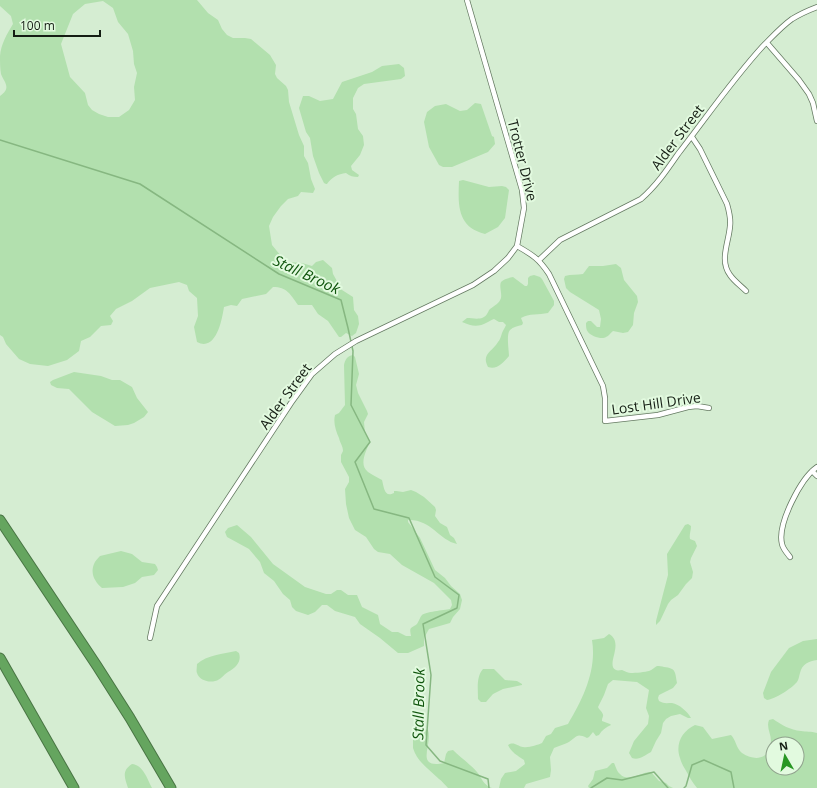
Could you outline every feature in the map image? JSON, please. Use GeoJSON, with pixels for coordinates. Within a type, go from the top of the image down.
{"type":"FeatureCollection","features":[{"type":"Feature","properties":{"kind":"highway"},"geometry":{"type":"LineString","coordinates":[[0,520],[98,666],[171,788]]}},
{"type":"Feature","properties":{"kind":"highway"},"geometry":{"type":"LineString","coordinates":[[0,658],[74,788]]}},
{"type":"Feature","properties":{"kind":"street","name":"Trotter Drive"},"geometry":{"type":"LineString","coordinates":[[468,0],[522,190],[524,208],[517,246]]}},
{"type":"Feature","properties":{"kind":"street","name":"Alder Street"},"geometry":{"type":"LineString","coordinates":[[539,260],[560,240],[641,199],[648,193],[746,65],[791,20],[808,10],[817,7]]}},
{"type":"Feature","properties":{"kind":"street"},"geometry":{"type":"LineString","coordinates":[[767,43],[809,94],[813,103],[817,121]]}},
{"type":"Feature","properties":{"kind":"street"},"geometry":{"type":"LineString","coordinates":[[692,137],[700,149],[729,210],[731,225],[725,259],[726,268],[729,275],[746,291]]}},
{"type":"Feature","properties":{"kind":"street"},"geometry":{"type":"LineString","coordinates":[[517,246],[539,260]]}},
{"type":"Feature","properties":{"kind":"street","name":"Alder Street"},"geometry":{"type":"LineString","coordinates":[[150,638],[157,606],[291,403],[312,374],[335,354],[356,341],[473,285],[494,271],[508,258],[517,246]]}},
{"type":"Feature","properties":{"kind":"street","name":"Lost Hill Drive"},"geometry":{"type":"LineString","coordinates":[[539,260],[549,274],[603,386],[605,398],[605,421],[658,415],[688,407],[698,406],[710,408]]}},
{"type":"Feature","properties":{"kind":"street"},"geometry":{"type":"LineString","coordinates":[[790,557],[782,543],[783,525],[788,510],[797,492],[812,470],[817,467]]}},
{"type":"Feature","properties":{"kind":"street"},"geometry":{"type":"LineString","coordinates":[[812,470],[817,476]]}},
{"type":"Feature","properties":{"kind":"green space"},"geometry":{"type":"Polygon","coordinates":[[[0,0],[197,0],[208,13],[218,20],[222,29],[227,35],[233,38],[251,39],[270,55],[276,65],[275,74],[277,78],[286,86],[288,90],[289,102],[304,146],[304,156],[308,163],[311,179],[315,189],[313,193],[301,192],[298,196],[288,199],[281,206],[273,217],[269,226],[272,245],[288,262],[302,263],[312,266],[316,262],[323,260],[332,268],[333,274],[342,290],[353,297],[354,310],[358,316],[359,324],[356,333],[352,336],[346,333],[339,337],[328,321],[318,314],[312,305],[298,305],[285,290],[278,287],[273,287],[266,294],[242,299],[237,306],[231,305],[224,307],[220,326],[213,339],[209,343],[204,344],[197,342],[194,327],[198,316],[197,298],[189,291],[187,285],[179,282],[150,288],[132,301],[116,309],[110,316],[113,321],[111,325],[101,326],[90,337],[81,341],[79,351],[67,360],[48,366],[30,364],[19,359],[0,335],[0,96],[6,90],[6,85],[1,74],[0,56],[3,43],[13,24],[11,16],[0,6],[0,0]],[[103,1],[85,4],[73,14],[61,44],[70,77],[85,93],[88,105],[92,110],[99,114],[108,117],[119,117],[129,110],[135,100],[134,87],[137,73],[128,34],[118,22],[113,8],[103,1]]]}},
{"type":"Feature","properties":{"kind":"green space"},"geometry":{"type":"Polygon","coordinates":[[[399,64],[404,68],[405,76],[401,79],[364,84],[358,88],[353,98],[353,109],[356,114],[358,129],[363,136],[364,145],[360,155],[351,166],[352,170],[359,175],[358,177],[343,173],[333,178],[327,184],[324,183],[313,156],[310,138],[306,132],[299,108],[303,96],[309,96],[320,101],[333,99],[342,82],[372,72],[382,66],[399,64]]]}},
{"type":"Feature","properties":{"kind":"green space"},"geometry":{"type":"Polygon","coordinates":[[[475,103],[481,104],[492,136],[494,137],[495,144],[488,152],[452,167],[443,167],[439,165],[429,147],[424,122],[427,112],[435,106],[446,104],[460,111],[467,110],[475,103]]]}},
{"type":"Feature","properties":{"kind":"green space"},"geometry":{"type":"Polygon","coordinates":[[[463,180],[489,187],[502,186],[509,190],[505,218],[498,227],[485,234],[476,231],[464,220],[459,206],[459,181],[463,180]]]}},
{"type":"Feature","properties":{"kind":"green space"},"geometry":{"type":"Polygon","coordinates":[[[616,264],[621,268],[624,280],[637,296],[638,302],[634,313],[633,325],[628,332],[623,333],[613,331],[607,337],[599,338],[588,332],[586,329],[586,323],[591,321],[597,327],[600,327],[601,319],[599,310],[570,292],[566,288],[564,279],[567,275],[583,274],[589,266],[616,264]]]}},
{"type":"Feature","properties":{"kind":"green space"},"geometry":{"type":"Polygon","coordinates":[[[534,275],[542,279],[554,301],[554,305],[548,313],[524,316],[521,318],[523,323],[522,325],[513,328],[509,332],[509,356],[497,367],[488,367],[486,359],[488,353],[496,345],[506,325],[503,322],[499,322],[494,319],[478,326],[462,322],[467,318],[483,318],[489,310],[498,303],[501,296],[500,284],[502,281],[513,277],[527,286],[528,278],[534,275]]]}},
{"type":"Feature","properties":{"kind":"green space"},"geometry":{"type":"Polygon","coordinates":[[[353,355],[355,357],[359,374],[356,385],[358,393],[368,414],[364,422],[365,433],[370,441],[363,461],[365,469],[382,480],[385,491],[388,494],[394,493],[394,491],[403,492],[411,490],[424,497],[435,507],[435,516],[440,523],[447,527],[450,535],[454,538],[457,544],[451,542],[423,523],[408,520],[420,538],[435,570],[460,594],[462,600],[460,609],[450,623],[429,629],[424,638],[424,646],[408,653],[398,653],[360,624],[355,617],[335,611],[327,605],[322,605],[315,612],[308,615],[296,611],[292,607],[290,600],[283,594],[274,581],[264,573],[260,562],[249,549],[227,537],[225,532],[228,528],[237,525],[251,537],[273,564],[305,587],[326,594],[331,594],[337,590],[341,590],[348,595],[357,595],[362,607],[378,615],[380,624],[392,632],[398,632],[406,636],[411,636],[410,629],[417,624],[422,615],[450,609],[452,605],[451,600],[434,583],[402,565],[390,554],[378,552],[374,549],[366,537],[355,530],[349,518],[345,489],[349,482],[349,477],[341,462],[343,449],[334,421],[335,415],[339,413],[345,405],[344,363],[348,357],[353,355]]]}},
{"type":"Feature","properties":{"kind":"green space"},"geometry":{"type":"Polygon","coordinates":[[[74,372],[101,376],[112,380],[120,380],[132,387],[137,398],[148,412],[144,417],[134,423],[115,426],[92,412],[69,389],[57,388],[51,385],[50,382],[53,380],[74,372]]]}},
{"type":"Feature","properties":{"kind":"green space"},"geometry":{"type":"Polygon","coordinates":[[[688,524],[691,526],[690,539],[695,541],[697,546],[690,562],[693,572],[692,578],[678,595],[671,600],[660,621],[656,625],[668,575],[667,554],[685,525],[688,524]]]}},
{"type":"Feature","properties":{"kind":"green space"},"geometry":{"type":"Polygon","coordinates":[[[121,551],[132,554],[142,562],[155,564],[158,570],[154,575],[142,577],[135,583],[123,587],[102,588],[95,580],[93,574],[94,563],[100,556],[121,551]]]}},
{"type":"Feature","properties":{"kind":"green space"},"geometry":{"type":"Polygon","coordinates":[[[609,634],[615,643],[613,667],[616,670],[622,670],[630,673],[649,671],[657,666],[661,666],[671,668],[674,671],[677,683],[673,688],[659,695],[659,701],[678,705],[686,711],[691,718],[680,714],[666,719],[663,723],[661,733],[651,752],[640,758],[632,758],[629,753],[634,741],[648,724],[649,716],[646,708],[649,690],[637,682],[613,680],[608,684],[598,707],[603,715],[602,721],[611,725],[604,729],[599,735],[596,736],[593,732],[587,738],[583,736],[576,736],[567,743],[554,748],[550,757],[550,777],[526,784],[524,788],[499,788],[501,779],[505,773],[516,771],[525,764],[524,760],[513,752],[508,745],[514,744],[530,747],[538,745],[542,743],[546,736],[551,734],[555,728],[568,724],[579,705],[588,684],[591,673],[593,651],[592,640],[604,638],[609,634]]]}},
{"type":"Feature","properties":{"kind":"green space"},"geometry":{"type":"Polygon","coordinates":[[[817,639],[817,660],[811,661],[804,665],[799,679],[787,691],[767,700],[764,698],[763,693],[771,672],[789,648],[803,641],[817,639]]]}},
{"type":"Feature","properties":{"kind":"green space"},"geometry":{"type":"Polygon","coordinates":[[[236,651],[240,656],[239,662],[219,680],[213,682],[207,681],[198,675],[197,664],[201,661],[215,655],[236,651]]]}},
{"type":"Feature","properties":{"kind":"green space"},"geometry":{"type":"Polygon","coordinates":[[[483,669],[494,669],[505,680],[517,681],[522,685],[503,689],[493,694],[486,702],[481,702],[478,699],[478,683],[479,676],[483,669]]]}},
{"type":"Feature","properties":{"kind":"green space"},"geometry":{"type":"Polygon","coordinates":[[[773,719],[793,730],[817,733],[817,788],[697,788],[680,759],[678,748],[683,734],[695,725],[703,727],[712,739],[731,735],[738,749],[747,756],[757,758],[765,755],[765,776],[805,776],[805,736],[770,736],[768,725],[769,720],[773,719]]]}},
{"type":"Feature","properties":{"kind":"green space"},"geometry":{"type":"Polygon","coordinates":[[[420,728],[428,730],[429,736],[427,759],[430,762],[435,764],[444,763],[448,751],[453,750],[479,774],[489,787],[492,788],[448,788],[424,765],[415,753],[413,748],[413,734],[416,729],[420,728]]]}},
{"type":"Feature","properties":{"kind":"green space"},"geometry":{"type":"Polygon","coordinates":[[[614,763],[618,772],[623,776],[631,777],[651,772],[659,781],[666,783],[673,788],[589,788],[588,786],[593,779],[595,771],[607,768],[614,763]]]}},
{"type":"Feature","properties":{"kind":"green space"},"geometry":{"type":"Polygon","coordinates":[[[132,764],[142,769],[152,788],[128,788],[125,772],[126,769],[132,764]]]}},
{"type":"Feature","properties":{"kind":"waterway","name":"Stall Brook"},"geometry":{"type":"LineString","coordinates":[[0,140],[140,184],[279,274],[341,300],[353,351],[351,405],[370,442],[355,462],[374,509],[409,518],[435,577],[459,595],[457,608],[423,624],[431,675],[426,745],[440,761],[488,779],[489,788]]}},
{"type":"Feature","properties":{"kind":"waterway","name":"Stall Brook"},"geometry":{"type":"LineString","coordinates":[[684,788],[686,786],[692,765],[704,760],[731,772],[734,788]]}},
{"type":"Feature","properties":{"kind":"waterway","name":"Stall Brook"},"geometry":{"type":"LineString","coordinates":[[591,788],[607,778],[622,780],[654,772],[668,788]]}}]}
